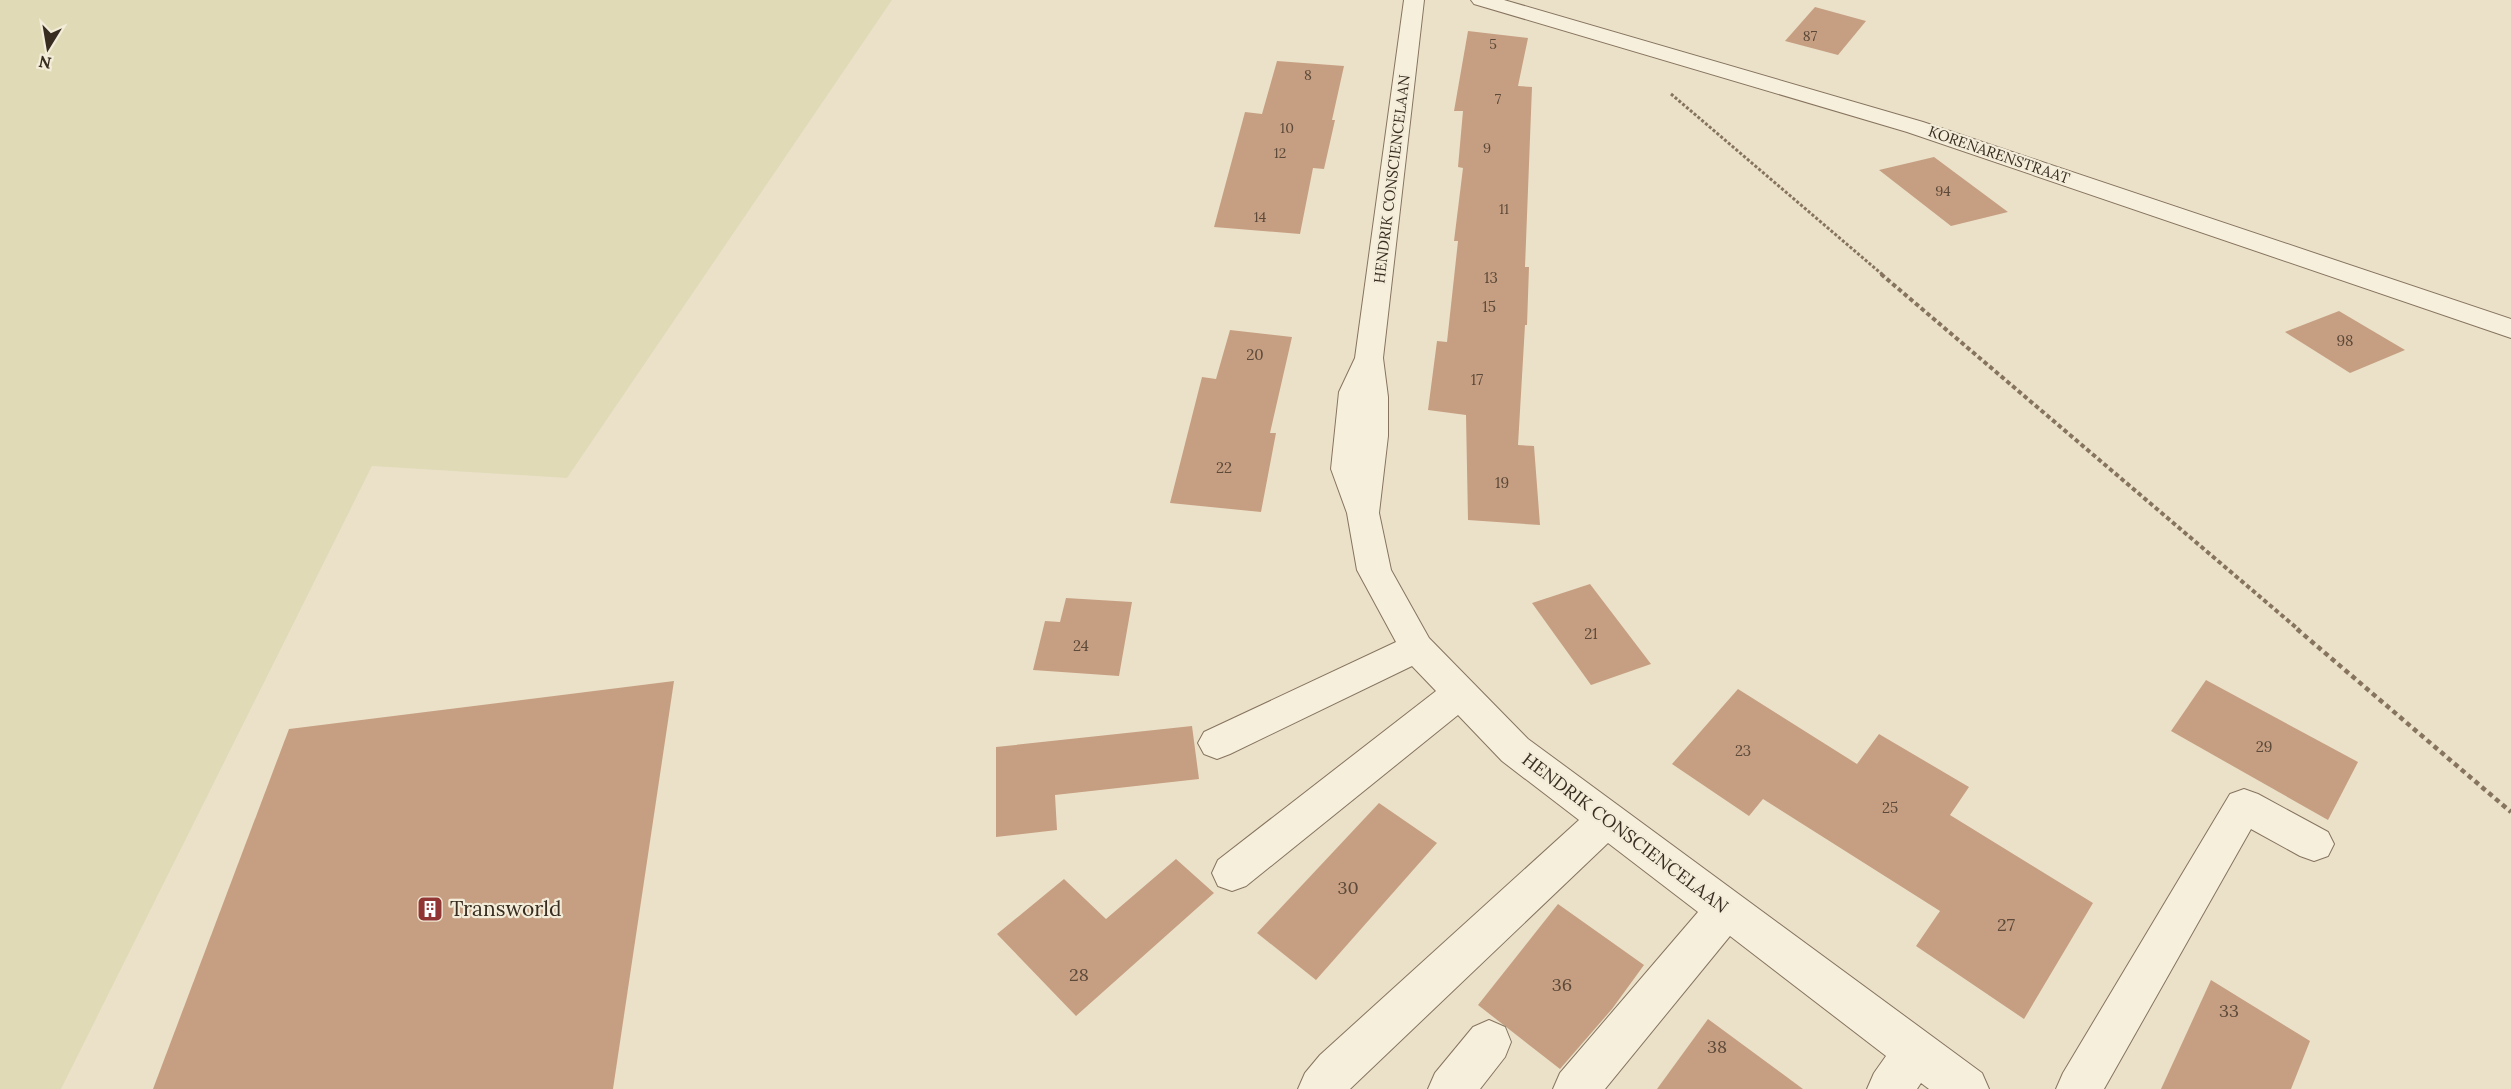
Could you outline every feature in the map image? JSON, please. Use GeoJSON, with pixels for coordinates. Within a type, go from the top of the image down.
{"type":"FeatureCollection","features":[{"type":"Feature","properties":{"kind":"street","name":"HENDRIK CONSCIENCELAAN"},"geometry":{"type":"LineString","coordinates":[[1414,0],[1369,358],[1374,391],[1372,466],[1363,513],[1374,570],[1417,648],[1515,750],[1966,1089]]}},
{"type":"Feature","properties":{"kind":"street","name":"KORENARENSTRAAT"},"geometry":{"type":"LineString","coordinates":[[1481,0],[1915,127],[2511,329]]}},
{"type":"Feature","properties":{"kind":"street"},"geometry":{"type":"LineString","coordinates":[[1217,743],[1417,648]]}},
{"type":"Feature","properties":{"kind":"street"},"geometry":{"type":"LineString","coordinates":[[1232,873],[1460,693]]}},
{"type":"Feature","properties":{"kind":"street"},"geometry":{"type":"LineString","coordinates":[[2079,1089],[2244,806],[2314,844]]}},
{"type":"Feature","properties":{"kind":"street"},"geometry":{"type":"LineString","coordinates":[[1322,1089],[1344,1063],[1607,819]]}},
{"type":"Feature","properties":{"kind":"street"},"geometry":{"type":"LineString","coordinates":[[1576,1089],[1726,909]]}},
{"type":"Feature","properties":{"kind":"street"},"geometry":{"type":"LineString","coordinates":[[1451,1089],[1488,1042]]}},
{"type":"Feature","properties":{"kind":"street"},"geometry":{"type":"LineString","coordinates":[[1890,1089],[1916,1052]]}},
{"type":"Feature","properties":{"kind":"path"},"geometry":{"type":"LineString","coordinates":[[1662,87],[2511,812]]}},
{"type":"Feature","properties":{"kind":"shaded area"},"geometry":{"type":"Polygon","coordinates":[[[0,0],[892,0],[567,478],[372,466],[61,1089],[0,1089],[0,0]]]}},
{"type":"Feature","properties":{"kind":"building"},"geometry":{"type":"Polygon","coordinates":[[[1815,7],[1866,21],[1838,55],[1785,41],[1815,7]]]}},
{"type":"Feature","properties":{"kind":"building"},"geometry":{"type":"Polygon","coordinates":[[[1468,31],[1528,38],[1518,86],[1532,87],[1525,267],[1529,267],[1527,325],[1525,325],[1518,445],[1534,446],[1540,525],[1468,520],[1466,415],[1428,410],[1437,341],[1447,342],[1458,241],[1454,241],[1463,168],[1458,167],[1463,111],[1454,111],[1468,31]]]}},
{"type":"Feature","properties":{"kind":"building"},"geometry":{"type":"Polygon","coordinates":[[[1277,61],[1344,66],[1324,169],[1313,168],[1300,234],[1214,227],[1245,112],[1262,114],[1277,61]]]}},
{"type":"Feature","properties":{"kind":"building"},"geometry":{"type":"Polygon","coordinates":[[[1934,157],[2008,212],[1951,226],[1879,170],[1934,157]]]}},
{"type":"Feature","properties":{"kind":"building"},"geometry":{"type":"Polygon","coordinates":[[[2339,311],[2405,350],[2350,373],[2285,332],[2339,311]]]}},
{"type":"Feature","properties":{"kind":"building"},"geometry":{"type":"Polygon","coordinates":[[[1230,330],[1292,337],[1270,433],[1276,433],[1261,512],[1170,503],[1202,377],[1216,379],[1230,330]]]}},
{"type":"Feature","properties":{"kind":"building"},"geometry":{"type":"Polygon","coordinates":[[[1590,584],[1651,664],[1591,685],[1532,603],[1590,584]]]}},
{"type":"Feature","properties":{"kind":"building"},"geometry":{"type":"Polygon","coordinates":[[[1066,598],[1132,602],[1119,676],[1033,670],[1045,621],[1060,622],[1066,598]]]}},
{"type":"Feature","properties":{"kind":"building"},"geometry":{"type":"Polygon","coordinates":[[[2206,680],[2358,762],[2328,820],[2171,731],[2206,680]]]}},
{"type":"Feature","properties":{"kind":"building","name":"Transworld"},"geometry":{"type":"Polygon","coordinates":[[[674,681],[613,1089],[153,1089],[289,729],[674,681]]]}},
{"type":"Feature","properties":{"kind":"building"},"geometry":{"type":"Polygon","coordinates":[[[1738,689],[1857,764],[1879,734],[1969,787],[1950,815],[2093,903],[2024,1019],[1916,946],[1940,911],[1763,799],[1749,816],[1672,764],[1738,689]]]}},
{"type":"Feature","properties":{"kind":"building"},"geometry":{"type":"Polygon","coordinates":[[[1192,726],[1199,779],[1055,795],[1057,830],[996,837],[996,747],[1192,726]]]}},
{"type":"Feature","properties":{"kind":"building"},"geometry":{"type":"Polygon","coordinates":[[[1379,803],[1437,843],[1316,980],[1257,933],[1379,803]]]}},
{"type":"Feature","properties":{"kind":"building"},"geometry":{"type":"Polygon","coordinates":[[[1176,859],[1214,893],[1076,1016],[997,934],[1064,879],[1106,919],[1176,859]]]}},
{"type":"Feature","properties":{"kind":"building"},"geometry":{"type":"Polygon","coordinates":[[[1558,904],[1644,965],[1612,1009],[1560,1069],[1478,1005],[1558,904]]]}},
{"type":"Feature","properties":{"kind":"building"},"geometry":{"type":"Polygon","coordinates":[[[2211,980],[2310,1041],[2291,1089],[2161,1089],[2211,980]]]}},
{"type":"Feature","properties":{"kind":"building"},"geometry":{"type":"Polygon","coordinates":[[[1708,1019],[1803,1089],[1657,1089],[1708,1019]]]}},
{"type":"Feature","properties":{"kind":"place","name":"Transworld"},"geometry":{"type":"Point","coordinates":[430,909]}}]}
